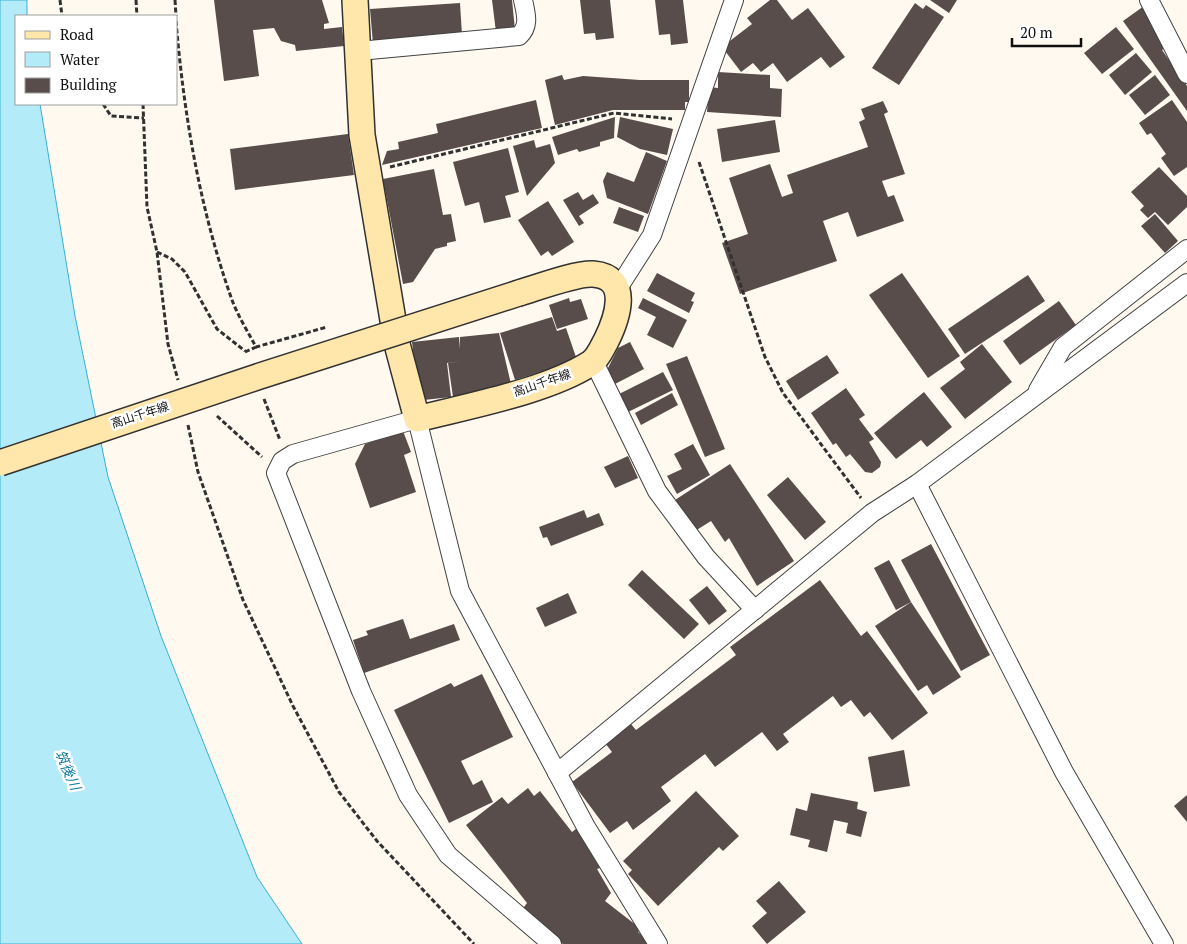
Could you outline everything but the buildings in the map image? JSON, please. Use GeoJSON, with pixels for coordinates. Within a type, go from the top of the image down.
{"type":"FeatureCollection","features":[{"type":"Feature","properties":{"kind":"main road"},"geometry":{"type":"LineString","coordinates":[[355,0],[362,135],[397,344],[417,419]]}},
{"type":"Feature","properties":{"kind":"main road","name":"高山千年線"},"geometry":{"type":"LineString","coordinates":[[0,463],[257,377],[519,293],[592,274],[608,278],[617,290]]}},
{"type":"Feature","properties":{"kind":"main road"},"geometry":{"type":"LineString","coordinates":[[594,362],[617,316],[619,302],[617,290]]}},
{"type":"Feature","properties":{"kind":"main road","name":"高山千年線"},"geometry":{"type":"LineString","coordinates":[[417,419],[521,391],[570,375],[594,362]]}},
{"type":"Feature","properties":{"kind":"street"},"geometry":{"type":"LineString","coordinates":[[359,51],[519,36],[525,31],[527,21],[524,0]]}},
{"type":"Feature","properties":{"kind":"street"},"geometry":{"type":"LineString","coordinates":[[617,290],[652,235],[734,0]]}},
{"type":"Feature","properties":{"kind":"street"},"geometry":{"type":"LineString","coordinates":[[1149,0],[1187,74]]}},
{"type":"Feature","properties":{"kind":"street"},"geometry":{"type":"LineString","coordinates":[[1034,397],[1063,347],[1187,249]]}},
{"type":"Feature","properties":{"kind":"street"},"geometry":{"type":"LineString","coordinates":[[557,773],[872,513],[917,484],[1187,283]]}},
{"type":"Feature","properties":{"kind":"street"},"geometry":{"type":"LineString","coordinates":[[594,362],[657,491],[706,557],[755,610]]}},
{"type":"Feature","properties":{"kind":"street"},"geometry":{"type":"LineString","coordinates":[[552,944],[448,855],[408,795],[354,673],[276,474],[282,462],[293,454],[417,419],[424,454],[460,591],[586,827],[658,944]]}},
{"type":"Feature","properties":{"kind":"street"},"geometry":{"type":"LineString","coordinates":[[917,484],[1064,772],[1164,944]]}},
{"type":"Feature","properties":{"kind":"path"},"geometry":{"type":"LineString","coordinates":[[60,0],[62,15]]}},
{"type":"Feature","properties":{"kind":"path"},"geometry":{"type":"LineString","coordinates":[[136,0],[137,15]]}},
{"type":"Feature","properties":{"kind":"path"},"geometry":{"type":"LineString","coordinates":[[175,0],[176,15]]}},
{"type":"Feature","properties":{"kind":"path"},"geometry":{"type":"LineString","coordinates":[[178,45],[182,90],[202,200],[232,301],[256,347],[328,327]]}},
{"type":"Feature","properties":{"kind":"path"},"geometry":{"type":"LineString","coordinates":[[104,105],[111,116],[144,118]]}},
{"type":"Feature","properties":{"kind":"path"},"geometry":{"type":"LineString","coordinates":[[143,105],[147,207],[157,252],[168,344],[179,382]]}},
{"type":"Feature","properties":{"kind":"path"},"geometry":{"type":"LineString","coordinates":[[369,172],[614,112],[655,116],[692,123]]}},
{"type":"Feature","properties":{"kind":"path"},"geometry":{"type":"LineString","coordinates":[[683,149],[698,160],[765,357],[783,393],[872,513]]}},
{"type":"Feature","properties":{"kind":"path"},"geometry":{"type":"LineString","coordinates":[[157,252],[172,259],[185,272],[217,329],[245,351]]}},
{"type":"Feature","properties":{"kind":"path"},"geometry":{"type":"LineString","coordinates":[[216,416],[264,459],[280,467]]}},
{"type":"Feature","properties":{"kind":"path"},"geometry":{"type":"LineString","coordinates":[[187,418],[198,472],[243,600],[294,706],[339,792],[377,841],[474,944]]}},
{"type":"Feature","properties":{"kind":"water","name":"筑後川"},"geometry":{"type":"Polygon","coordinates":[[[0,0],[27,0],[27,15],[15,15],[15,105],[40,105],[75,316],[108,477],[161,636],[257,877],[302,944],[0,944],[0,0]]]}}]}
